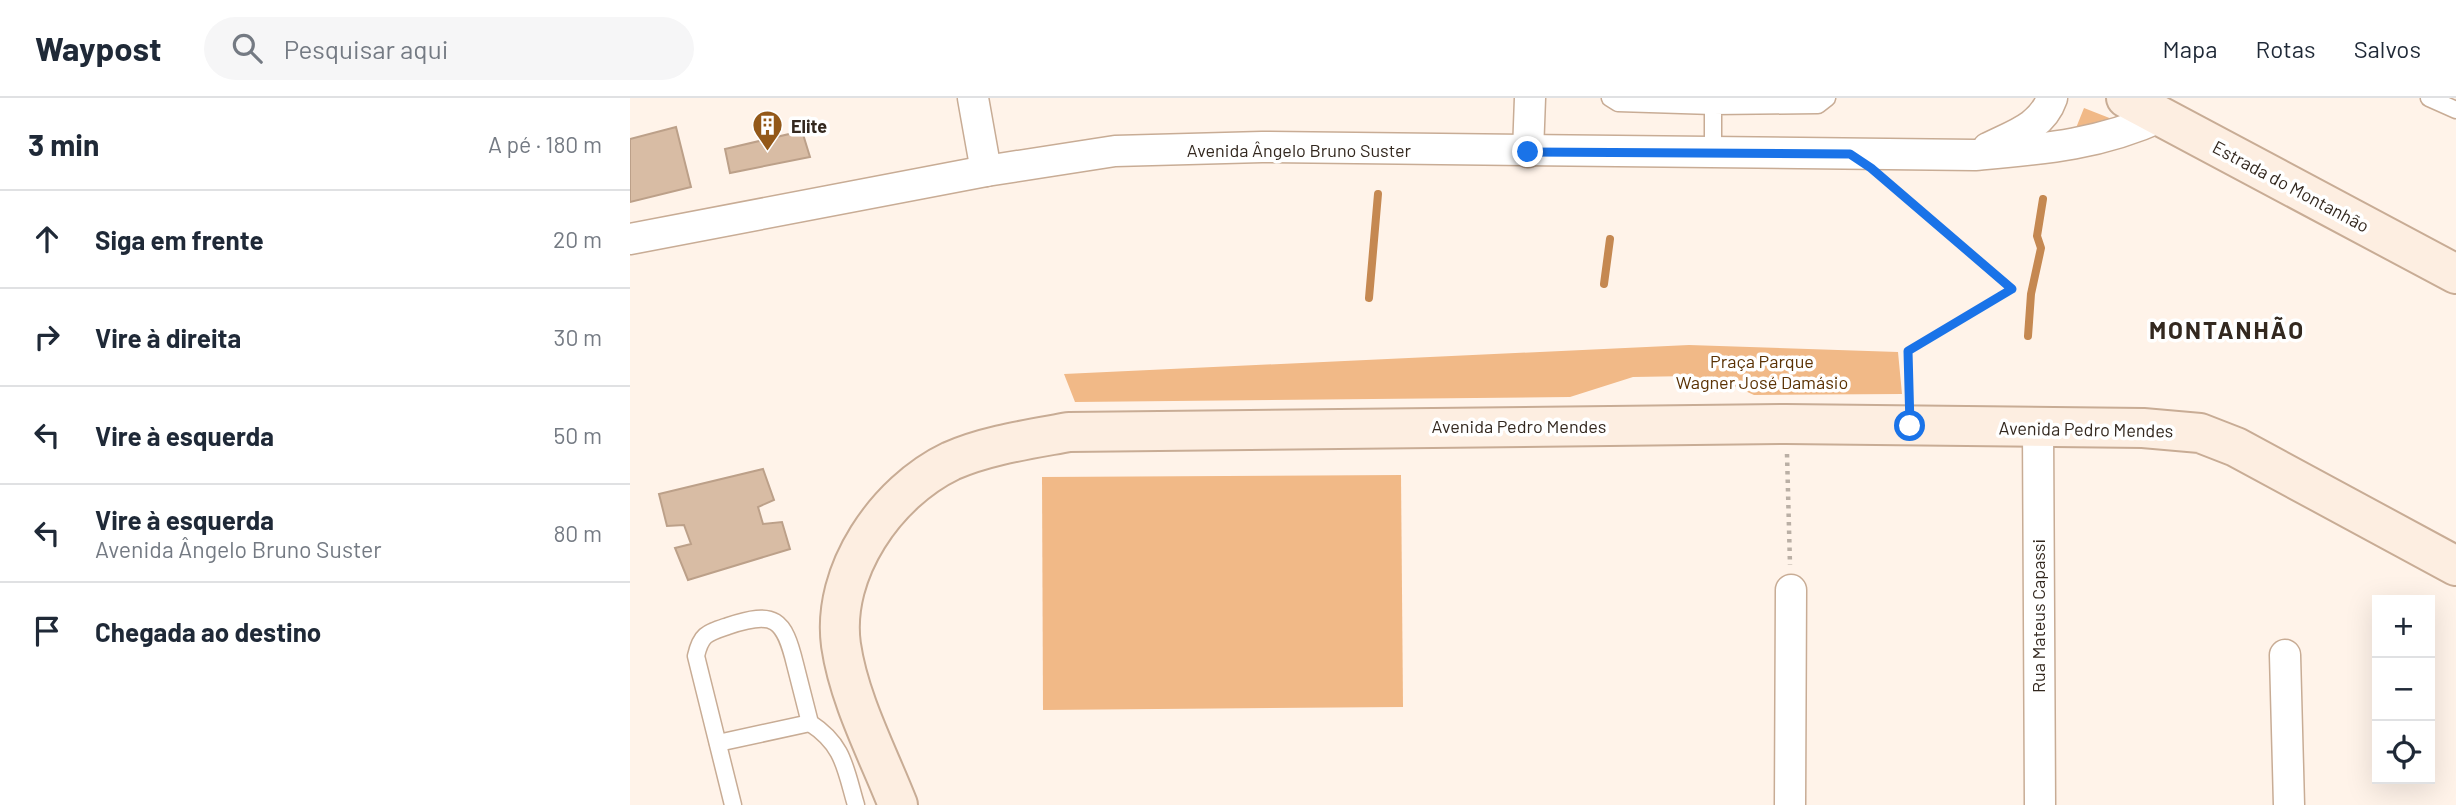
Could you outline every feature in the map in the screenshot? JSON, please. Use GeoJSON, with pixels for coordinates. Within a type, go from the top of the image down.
{"type":"FeatureCollection","features":[{"type":"Feature","properties":{"kind":"street"},"geometry":{"type":"LineString","coordinates":[[973,98],[986,171]]}},
{"type":"Feature","properties":{"kind":"street"},"geometry":{"type":"LineString","coordinates":[[1528,152],[1530,98]]}},
{"type":"Feature","properties":{"kind":"street","name":"Avenida Ângelo Bruno Suster"},"geometry":{"type":"LineString","coordinates":[[1975,155],[2035,124],[2045,114],[2052,98]]}},
{"type":"Feature","properties":{"kind":"street","name":"Estrada do Montanhão"},"geometry":{"type":"LineString","coordinates":[[2126,98],[2167,107],[2456,274]]}},
{"type":"Feature","properties":{"kind":"street","name":"Avenida Ângelo Bruno Suster"},"geometry":{"type":"LineString","coordinates":[[630,239],[986,171],[1115,151],[1262,148],[1975,155],[2069,147],[2132,130],[2167,107]]}},
{"type":"Feature","properties":{"kind":"street","name":"Avenida Pedro Mendes"},"geometry":{"type":"LineString","coordinates":[[898,805],[854,694],[841,646],[840,605],[856,559],[881,520],[913,484],[952,461],[1019,441],[1069,432],[1786,424],[2143,428],[2200,433],[2236,447],[2456,566]]}},
{"type":"Feature","properties":{"kind":"street","name":"Rua Mateus Capassi"},"geometry":{"type":"LineString","coordinates":[[2038,428],[2040,805]]}},
{"type":"Feature","properties":{"kind":"street"},"geometry":{"type":"LineString","coordinates":[[1790,805],[1791,590]]}},
{"type":"Feature","properties":{"kind":"street"},"geometry":{"type":"LineString","coordinates":[[2285,656],[2290,805]]}},
{"type":"Feature","properties":{"kind":"lane"},"geometry":{"type":"LineString","coordinates":[[1610,98],[1618,103],[1776,101],[1818,105],[1827,98]]}},
{"type":"Feature","properties":{"kind":"lane"},"geometry":{"type":"LineString","coordinates":[[2428,98],[2456,110]]}},
{"type":"Feature","properties":{"kind":"lane"},"geometry":{"type":"LineString","coordinates":[[1713,102],[1713,153]]}},
{"type":"Feature","properties":{"kind":"lane"},"geometry":{"type":"LineString","coordinates":[[733,805],[696,656],[699,641],[710,631],[752,617],[773,620],[788,633],[810,723],[828,735],[840,750],[856,805]]}},
{"type":"Feature","properties":{"kind":"lane"},"geometry":{"type":"LineString","coordinates":[[718,743],[810,723]]}},
{"type":"Feature","properties":{"kind":"path"},"geometry":{"type":"LineString","coordinates":[[1850,154],[1871,168],[2012,289],[1908,351],[1910,426]]}},
{"type":"Feature","properties":{"kind":"path"},"geometry":{"type":"LineString","coordinates":[[1786,424],[1791,590]]}},
{"type":"Feature","properties":{"kind":"green space"},"geometry":{"type":"Polygon","coordinates":[[[2084,108],[2112,119],[2080,136],[2076,128],[2084,108]]]}},
{"type":"Feature","properties":{"kind":"green space","name":"Praça Parque Wagner José Damásio"},"geometry":{"type":"Polygon","coordinates":[[[1689,345],[1898,352],[1902,394],[1754,395],[1732,385],[1691,376],[1633,377],[1570,397],[1075,402],[1064,374],[1689,345]]]}},
{"type":"Feature","properties":{"kind":"green space"},"geometry":{"type":"Polygon","coordinates":[[[1401,475],[1403,707],[1043,710],[1042,477],[1401,475]]]}},
{"type":"Feature","properties":{"kind":"building"},"geometry":{"type":"Polygon","coordinates":[[[676,127],[691,187],[630,202],[630,139],[676,127]]]}},
{"type":"Feature","properties":{"kind":"building","name":"Elite"},"geometry":{"type":"Polygon","coordinates":[[[802,131],[810,157],[730,173],[725,149],[802,131]]]}},
{"type":"Feature","properties":{"kind":"building"},"geometry":{"type":"Polygon","coordinates":[[[763,469],[774,500],[758,507],[763,524],[782,522],[790,549],[688,580],[675,548],[691,544],[684,525],[667,526],[659,494],[763,469]]]}},
{"type":"Feature","properties":{"kind":"waterway"},"geometry":{"type":"LineString","coordinates":[[1369,298],[1378,194]]}},
{"type":"Feature","properties":{"kind":"waterway"},"geometry":{"type":"LineString","coordinates":[[2028,336],[2031,294],[2041,248],[2037,236],[2043,199]]}},
{"type":"Feature","properties":{"kind":"waterway"},"geometry":{"type":"LineString","coordinates":[[1604,284],[1610,239]]}},
{"type":"Feature","properties":{"kind":"place","name":"Elite"},"geometry":{"type":"Point","coordinates":[768,153]}},
{"type":"Feature","properties":{"kind":"district","name":"MONTANHÃO"},"geometry":{"type":"Point","coordinates":[2227,329]}},
{"type":"Feature","properties":{"kind":"route"},"geometry":{"type":"LineString","coordinates":[[1528,152],[1850,154],[1871,168],[2012,289],[1908,351],[1910,426]]}}]}
